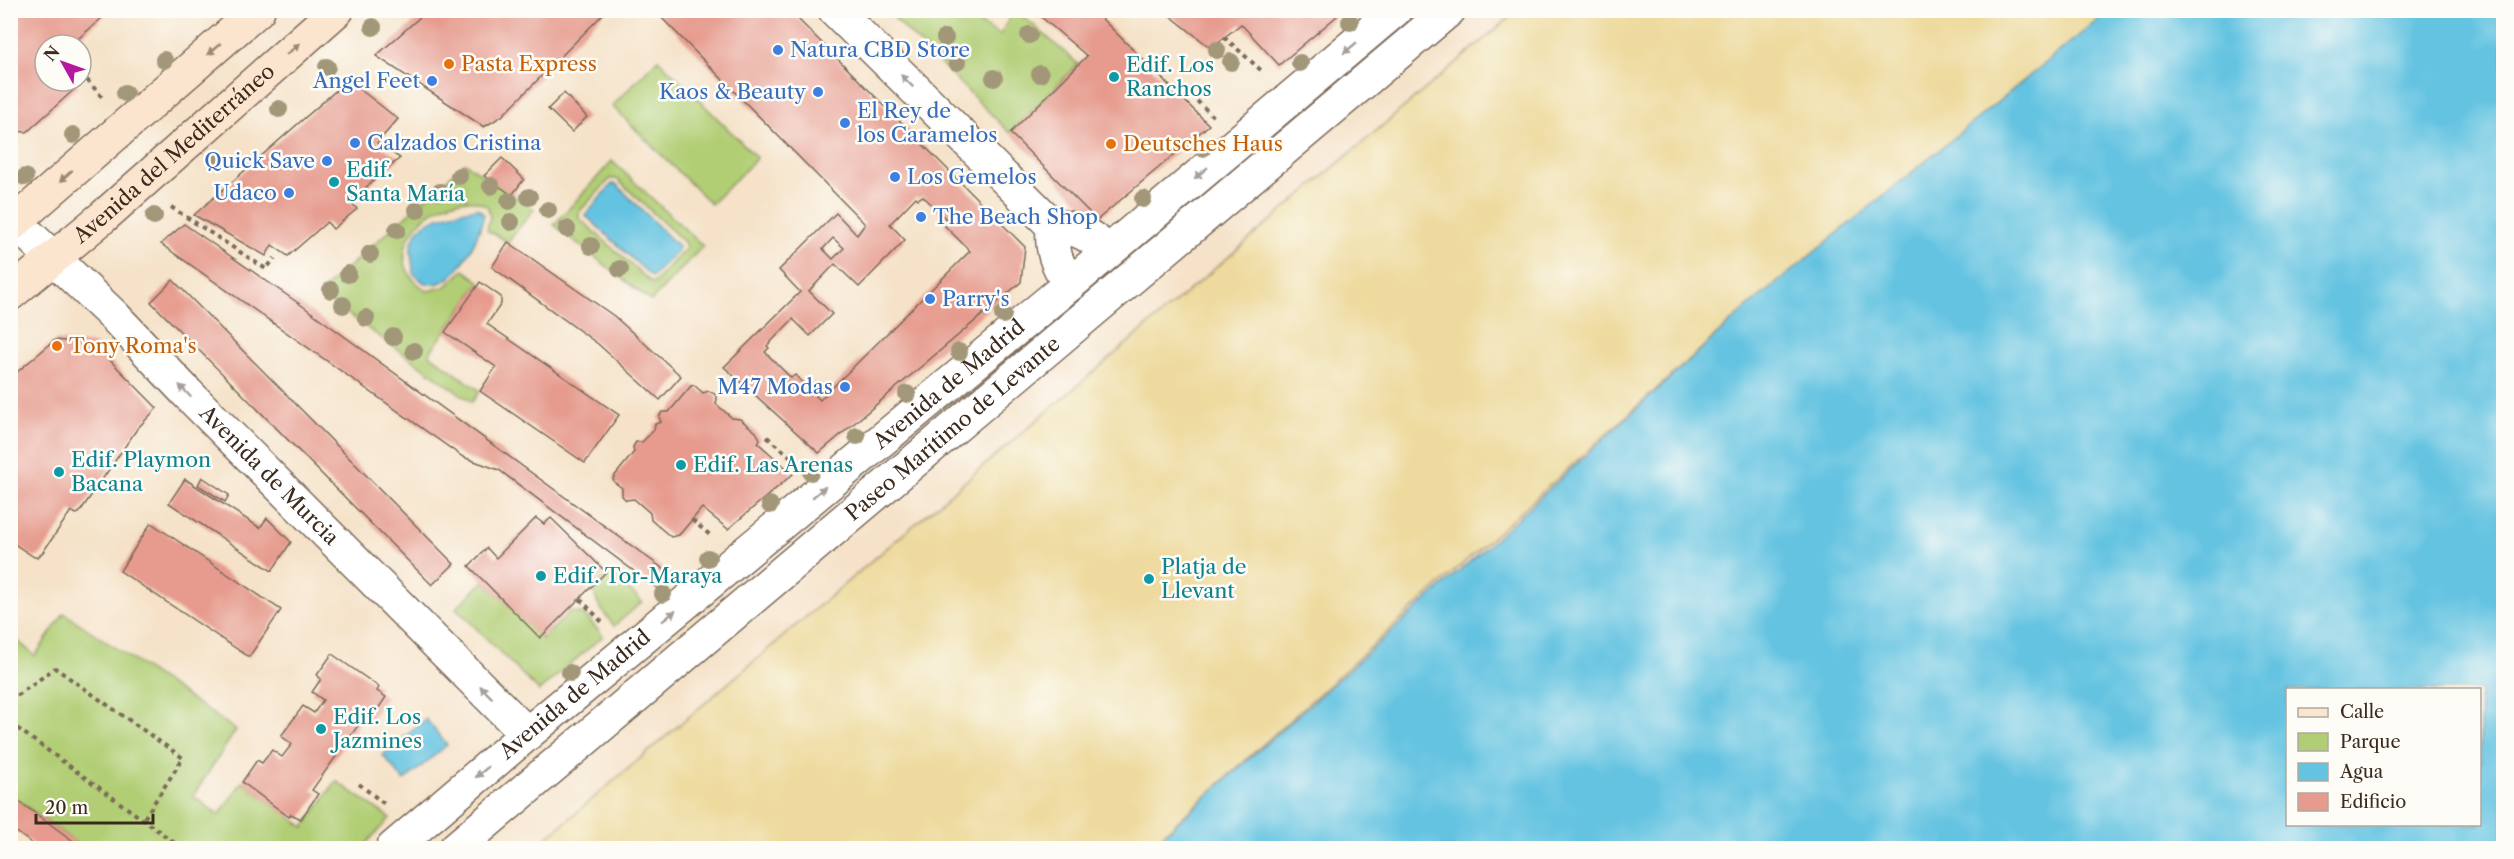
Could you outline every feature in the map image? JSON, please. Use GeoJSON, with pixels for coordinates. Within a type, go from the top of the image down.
{"type":"FeatureCollection","features":[{"type":"Feature","properties":{"kind":"street"},"geometry":{"type":"LineString","coordinates":[[12,221],[258,10]]}},
{"type":"Feature","properties":{"kind":"street","name":"Avenida del Mediterráneo"},"geometry":{"type":"LineString","coordinates":[[10,294],[337,10]]}},
{"type":"Feature","properties":{"kind":"street"},"geometry":{"type":"LineString","coordinates":[[835,10],[1053,226],[1070,227],[1091,236],[1108,251]]}},
{"type":"Feature","properties":{"kind":"street","name":"Avenida de Madrid"},"geometry":{"type":"LineString","coordinates":[[393,849],[527,734],[1070,284],[1395,10]]}},
{"type":"Feature","properties":{"kind":"street","name":"Paseo Marítimo de Levante"},"geometry":{"type":"LineString","coordinates":[[456,849],[1449,10]]}},
{"type":"Feature","properties":{"kind":"street","name":"Avenida de Murcia"},"geometry":{"type":"LineString","coordinates":[[12,221],[114,316],[187,393],[527,734]]}},
{"type":"Feature","properties":{"kind":"street"},"geometry":{"type":"LineString","coordinates":[[1053,226],[1051,245],[1057,266],[1070,284]]}},
{"type":"Feature","properties":{"kind":"path"},"geometry":{"type":"LineString","coordinates":[[1224,37],[1252,60],[1289,100]]}},
{"type":"Feature","properties":{"kind":"path"},"geometry":{"type":"LineString","coordinates":[[138,184],[266,269],[275,258]]}},
{"type":"Feature","properties":{"kind":"path"},"geometry":{"type":"LineString","coordinates":[[11,700],[54,668],[183,758],[143,820]]}},
{"type":"Feature","properties":{"kind":"path"},"geometry":{"type":"LineString","coordinates":[[10,723],[182,849]]}},
{"type":"Feature","properties":{"kind":"green space"},"geometry":{"type":"Polygon","coordinates":[[[887,11],[960,11],[1000,35],[1013,11],[1017,11],[1078,64],[1010,133],[887,11]]]}},
{"type":"Feature","properties":{"kind":"green space"},"geometry":{"type":"Polygon","coordinates":[[[658,59],[757,158],[711,204],[612,106],[658,59]]]}},
{"type":"Feature","properties":{"kind":"green space"},"geometry":{"type":"Polygon","coordinates":[[[612,161],[703,246],[651,301],[554,225],[612,161]],[[610,179],[579,212],[579,218],[653,284],[686,248],[685,243],[617,179],[610,179]]]}},
{"type":"Feature","properties":{"kind":"green space"},"geometry":{"type":"Polygon","coordinates":[[[465,163],[534,209],[508,242],[487,230],[490,216],[488,207],[471,201],[452,202],[434,211],[418,224],[408,240],[404,257],[410,275],[427,291],[445,287],[464,270],[480,282],[429,354],[480,391],[472,402],[322,296],[324,289],[465,163]]]}},
{"type":"Feature","properties":{"kind":"green space"},"geometry":{"type":"Polygon","coordinates":[[[610,572],[642,602],[614,626],[595,596],[597,584],[610,572]]]}},
{"type":"Feature","properties":{"kind":"green space"},"geometry":{"type":"Polygon","coordinates":[[[484,581],[542,639],[571,611],[584,614],[603,636],[539,691],[456,608],[484,581]]]}},
{"type":"Feature","properties":{"kind":"green space"},"geometry":{"type":"Polygon","coordinates":[[[64,613],[236,730],[193,796],[219,815],[242,782],[304,827],[336,781],[390,818],[362,848],[83,848],[11,795],[11,635],[35,656],[64,613]]]}},
{"type":"Feature","properties":{"kind":"sand","name":"Platja de Llevant"},"geometry":{"type":"Polygon","coordinates":[[[1517,11],[2110,11],[1745,309],[1148,848],[535,848],[1517,11]]]}},
{"type":"Feature","properties":{"kind":"water"},"geometry":{"type":"Polygon","coordinates":[[[2110,10],[2503,11],[2503,848],[1149,848],[1494,540],[1745,309],[2110,10]]]}},
{"type":"Feature","properties":{"kind":"water"},"geometry":{"type":"Polygon","coordinates":[[[612,184],[616,184],[678,246],[678,250],[652,277],[585,215],[612,184]]]}},
{"type":"Feature","properties":{"kind":"water"},"geometry":{"type":"Polygon","coordinates":[[[478,208],[484,214],[477,236],[464,262],[445,280],[435,284],[423,282],[413,273],[411,249],[413,238],[427,223],[436,218],[478,208]]]}},
{"type":"Feature","properties":{"kind":"water"},"geometry":{"type":"Polygon","coordinates":[[[426,719],[447,745],[404,781],[383,755],[426,719]]]}},
{"type":"Feature","properties":{"kind":"building"},"geometry":{"type":"Polygon","coordinates":[[[10,10],[111,10],[85,33],[33,33],[33,93],[70,93],[27,132],[10,131],[10,10]]]}},
{"type":"Feature","properties":{"kind":"building"},"geometry":{"type":"Polygon","coordinates":[[[428,10],[607,10],[502,116],[484,127],[376,56],[428,10]]]}},
{"type":"Feature","properties":{"kind":"building"},"geometry":{"type":"Polygon","coordinates":[[[654,10],[789,10],[1025,247],[1021,282],[819,453],[724,367],[800,292],[779,270],[836,213],[857,235],[865,224],[654,10]],[[923,196],[918,199],[916,197],[890,224],[905,240],[859,287],[835,264],[809,291],[832,314],[810,336],[793,319],[767,346],[769,348],[765,352],[791,378],[795,375],[820,400],[970,251],[944,225],[948,221],[923,196]],[[833,238],[823,249],[833,259],[844,248],[833,238]]]}},
{"type":"Feature","properties":{"kind":"building"},"geometry":{"type":"Polygon","coordinates":[[[1033,10],[1093,10],[1209,125],[1097,220],[1010,133],[1087,56],[1033,10]]]}},
{"type":"Feature","properties":{"kind":"building"},"geometry":{"type":"Polygon","coordinates":[[[1163,10],[1344,10],[1279,65],[1241,24],[1211,48],[1163,10]]]}},
{"type":"Feature","properties":{"kind":"building"},"geometry":{"type":"Polygon","coordinates":[[[348,80],[398,119],[377,143],[400,158],[350,201],[357,209],[333,229],[327,222],[288,256],[272,245],[266,256],[194,215],[348,80]]]}},
{"type":"Feature","properties":{"kind":"building"},"geometry":{"type":"Polygon","coordinates":[[[564,93],[587,117],[572,132],[548,109],[564,93]]]}},
{"type":"Feature","properties":{"kind":"building"},"geometry":{"type":"Polygon","coordinates":[[[502,158],[524,179],[512,195],[484,176],[502,158]]]}},
{"type":"Feature","properties":{"kind":"building"},"geometry":{"type":"Polygon","coordinates":[[[184,224],[304,307],[673,576],[658,589],[499,470],[463,457],[161,244],[184,224]]]}},
{"type":"Feature","properties":{"kind":"building"},"geometry":{"type":"Polygon","coordinates":[[[508,242],[614,316],[681,376],[660,400],[598,344],[492,267],[508,242]]]}},
{"type":"Feature","properties":{"kind":"building"},"geometry":{"type":"Polygon","coordinates":[[[173,280],[454,564],[432,585],[151,302],[173,280]]]}},
{"type":"Feature","properties":{"kind":"building"},"geometry":{"type":"Polygon","coordinates":[[[480,282],[501,297],[501,304],[487,324],[619,415],[585,463],[480,391],[496,367],[445,332],[480,282]]]}},
{"type":"Feature","properties":{"kind":"building","name":"Edif. Playmon Bacana"},"geometry":{"type":"Polygon","coordinates":[[[55,340],[94,344],[157,408],[137,429],[79,513],[71,511],[43,552],[38,557],[34,557],[10,541],[10,378],[55,340]]]}},
{"type":"Feature","properties":{"kind":"building","name":"Edif. Las Arenas"},"geometry":{"type":"Polygon","coordinates":[[[694,385],[703,393],[709,391],[715,394],[716,404],[732,418],[740,419],[756,432],[760,439],[758,443],[793,474],[728,529],[702,508],[679,535],[671,537],[651,520],[650,513],[634,499],[626,500],[622,496],[622,488],[614,482],[613,478],[634,452],[633,447],[636,442],[642,442],[654,430],[655,424],[661,422],[659,417],[662,412],[669,412],[694,385]]]}},
{"type":"Feature","properties":{"kind":"building"},"geometry":{"type":"Polygon","coordinates":[[[202,477],[229,495],[225,502],[198,485],[202,477]]]}},
{"type":"Feature","properties":{"kind":"building"},"geometry":{"type":"Polygon","coordinates":[[[185,479],[260,528],[267,518],[291,542],[272,571],[169,503],[185,479]]]}},
{"type":"Feature","properties":{"kind":"building","name":"Edif. Tor-Maraya"},"geometry":{"type":"Polygon","coordinates":[[[536,518],[544,524],[551,518],[606,572],[540,638],[469,566],[487,548],[496,558],[536,518]]]}},
{"type":"Feature","properties":{"kind":"building"},"geometry":{"type":"Polygon","coordinates":[[[151,523],[281,610],[249,657],[120,571],[151,523]]]}},
{"type":"Feature","properties":{"kind":"building","name":"Edif. Los Jazmines"},"geometry":{"type":"Polygon","coordinates":[[[332,654],[379,687],[377,691],[386,697],[370,721],[364,717],[312,790],[318,794],[301,819],[291,814],[289,817],[242,782],[257,760],[262,763],[272,750],[282,757],[292,744],[281,736],[303,706],[314,713],[323,700],[312,692],[321,679],[317,675],[332,654]]]}},
{"type":"Feature","properties":{"kind":"building"},"geometry":{"type":"Polygon","coordinates":[[[10,795],[83,848],[38,848],[10,827],[10,795]]]}},
{"type":"Feature","properties":{"kind":"place","name":"Natura CBD Store"},"geometry":{"type":"Point","coordinates":[778,50]}},
{"type":"Feature","properties":{"kind":"place","name":"Pasta Express"},"geometry":{"type":"Point","coordinates":[449,64]}},
{"type":"Feature","properties":{"kind":"place","name":"Edif. Los Ranchos"},"geometry":{"type":"Point","coordinates":[1114,77]}},
{"type":"Feature","properties":{"kind":"place","name":"Angel Feet"},"geometry":{"type":"Point","coordinates":[432,81]}},
{"type":"Feature","properties":{"kind":"place","name":"Kaos & Beauty"},"geometry":{"type":"Point","coordinates":[818,92]}},
{"type":"Feature","properties":{"kind":"place","name":"El Rey de los Caramelos"},"geometry":{"type":"Point","coordinates":[845,123]}},
{"type":"Feature","properties":{"kind":"place","name":"Calzados Cristina"},"geometry":{"type":"Point","coordinates":[355,143]}},
{"type":"Feature","properties":{"kind":"place","name":"Deutsches Haus"},"geometry":{"type":"Point","coordinates":[1111,144]}},
{"type":"Feature","properties":{"kind":"place","name":"Quick Save"},"geometry":{"type":"Point","coordinates":[327,161]}},
{"type":"Feature","properties":{"kind":"place","name":"Los Gemelos"},"geometry":{"type":"Point","coordinates":[895,177]}},
{"type":"Feature","properties":{"kind":"place","name":"Edif. Santa María"},"geometry":{"type":"Point","coordinates":[334,182]}},
{"type":"Feature","properties":{"kind":"place","name":"Udaco"},"geometry":{"type":"Point","coordinates":[289,193]}},
{"type":"Feature","properties":{"kind":"place","name":"The Beach Shop"},"geometry":{"type":"Point","coordinates":[921,217]}},
{"type":"Feature","properties":{"kind":"place","name":"Parry's"},"geometry":{"type":"Point","coordinates":[930,299]}},
{"type":"Feature","properties":{"kind":"place","name":"Tony Roma's"},"geometry":{"type":"Point","coordinates":[57,346]}},
{"type":"Feature","properties":{"kind":"place","name":"M47 Modas"},"geometry":{"type":"Point","coordinates":[845,387]}},
{"type":"Feature","properties":{"kind":"place","name":"Edif. Las Arenas"},"geometry":{"type":"Point","coordinates":[681,465]}},
{"type":"Feature","properties":{"kind":"place","name":"Edif. Playmon Bacana"},"geometry":{"type":"Point","coordinates":[59,472]}},
{"type":"Feature","properties":{"kind":"place","name":"Edif. Tor-Maraya"},"geometry":{"type":"Point","coordinates":[541,576]}},
{"type":"Feature","properties":{"kind":"place","name":"Platja de Llevant"},"geometry":{"type":"Point","coordinates":[1149,579]}},
{"type":"Feature","properties":{"kind":"place","name":"Edif. Los Jazmines"},"geometry":{"type":"Point","coordinates":[321,729]}}]}
